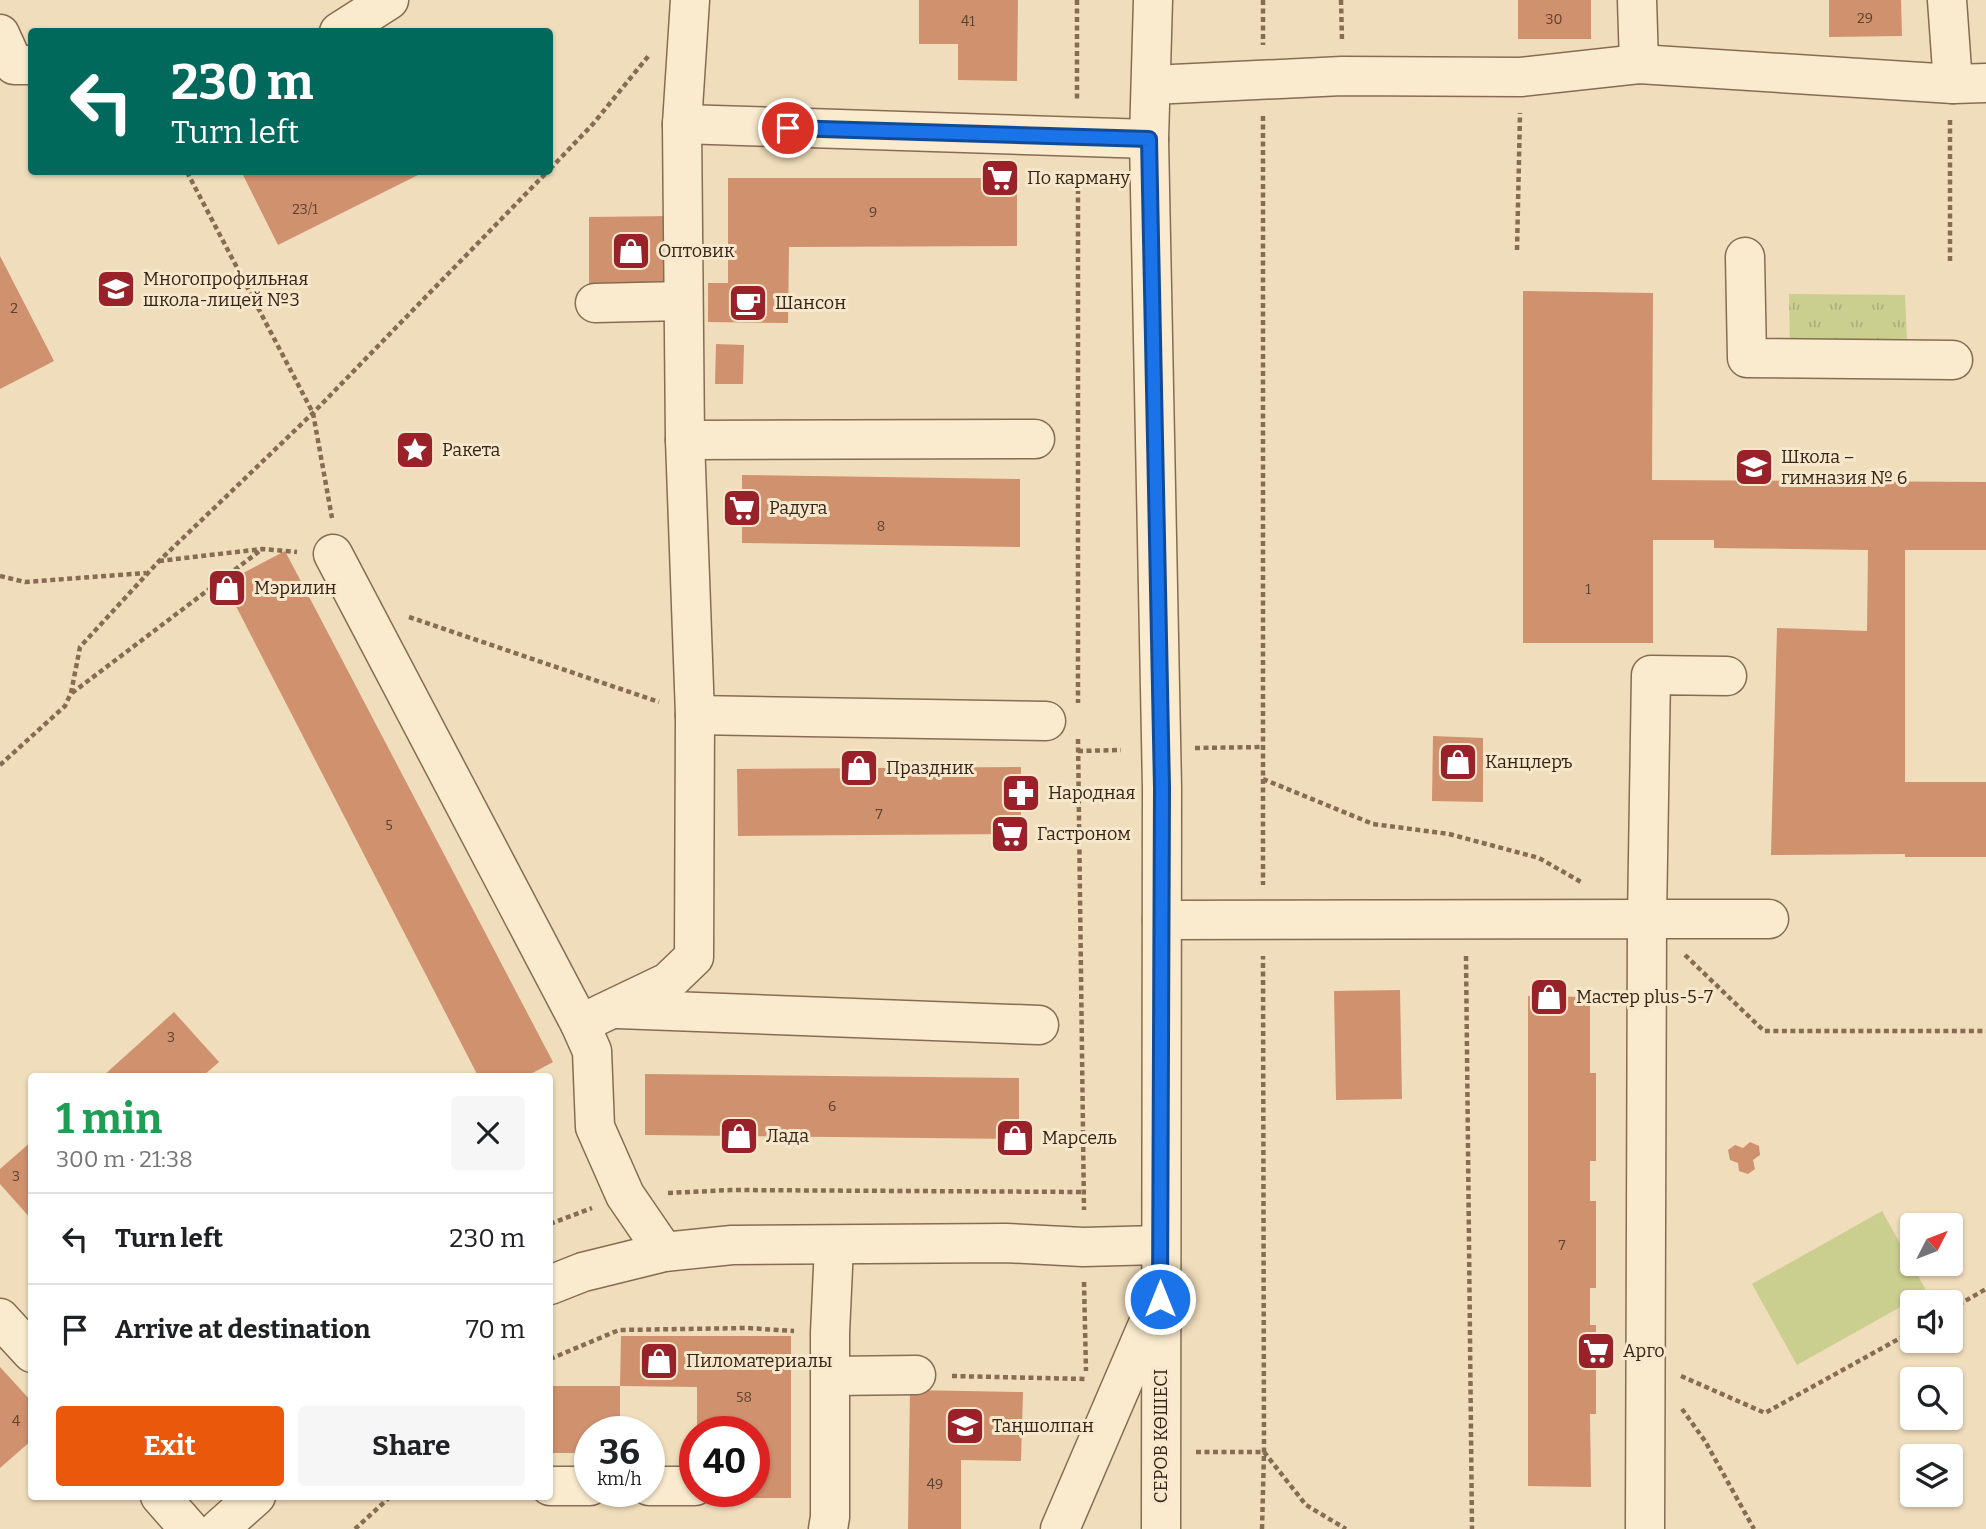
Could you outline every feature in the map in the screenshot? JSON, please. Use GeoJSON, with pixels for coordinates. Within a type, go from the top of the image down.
{"type":"FeatureCollection","features":[{"type":"Feature","properties":{"kind":"street"},"geometry":{"type":"LineString","coordinates":[[345,28],[390,0]]}},
{"type":"Feature","properties":{"kind":"street"},"geometry":{"type":"LineString","coordinates":[[597,1017],[668,982],[694,957],[695,715],[685,440],[682,124],[690,0]]}},
{"type":"Feature","properties":{"kind":"street","name":"СЕРОВ КӨШЕСІ"},"geometry":{"type":"LineString","coordinates":[[1153,0],[1149,139],[1162,920],[1161,1529]]}},
{"type":"Feature","properties":{"kind":"street"},"geometry":{"type":"LineString","coordinates":[[1637,0],[1639,64]]}},
{"type":"Feature","properties":{"kind":"street"},"geometry":{"type":"LineString","coordinates":[[1152,85],[1342,76],[1521,77],[1639,64],[1970,84],[1947,0]]}},
{"type":"Feature","properties":{"kind":"street"},"geometry":{"type":"LineString","coordinates":[[0,34],[14,65],[28,65]]}},
{"type":"Feature","properties":{"kind":"street"},"geometry":{"type":"LineString","coordinates":[[682,124],[1149,139]]}},
{"type":"Feature","properties":{"kind":"street"},"geometry":{"type":"LineString","coordinates":[[1745,257],[1747,358],[1953,360]]}},
{"type":"Feature","properties":{"kind":"street"},"geometry":{"type":"LineString","coordinates":[[595,303],[683,301]]}},
{"type":"Feature","properties":{"kind":"street"},"geometry":{"type":"LineString","coordinates":[[685,440],[1035,439]]}},
{"type":"Feature","properties":{"kind":"street"},"geometry":{"type":"LineString","coordinates":[[333,554],[597,1017],[592,1051],[595,1127],[625,1195],[664,1252]]}},
{"type":"Feature","properties":{"kind":"street"},"geometry":{"type":"LineString","coordinates":[[1646,1529],[1647,919],[1651,674],[1727,676]]}},
{"type":"Feature","properties":{"kind":"street"},"geometry":{"type":"LineString","coordinates":[[695,715],[1067,720]]}},
{"type":"Feature","properties":{"kind":"street"},"geometry":{"type":"LineString","coordinates":[[1162,920],[1769,919]]}},
{"type":"Feature","properties":{"kind":"street"},"geometry":{"type":"LineString","coordinates":[[597,1017],[1039,1024]]}},
{"type":"Feature","properties":{"kind":"street"},"geometry":{"type":"LineString","coordinates":[[553,1284],[583,1272],[664,1252],[732,1245],[1160,1245]]}},
{"type":"Feature","properties":{"kind":"street"},"geometry":{"type":"LineString","coordinates":[[828,1529],[831,1517],[830,1333],[834,1246]]}},
{"type":"Feature","properties":{"kind":"street"},"geometry":{"type":"LineString","coordinates":[[1060,1529],[1160,1299]]}},
{"type":"Feature","properties":{"kind":"street"},"geometry":{"type":"LineString","coordinates":[[0,1318],[28,1349]]}},
{"type":"Feature","properties":{"kind":"street"},"geometry":{"type":"LineString","coordinates":[[831,1376],[916,1375]]}},
{"type":"Feature","properties":{"kind":"street"},"geometry":{"type":"LineString","coordinates":[[553,1486],[574,1486]]}},
{"type":"Feature","properties":{"kind":"street"},"geometry":{"type":"LineString","coordinates":[[163,1500],[190,1529]]}},
{"type":"Feature","properties":{"kind":"street"},"geometry":{"type":"LineString","coordinates":[[219,1529],[252,1500]]}},
{"type":"Feature","properties":{"kind":"path"},"geometry":{"type":"LineString","coordinates":[[1077,0],[1078,137],[1067,720],[1078,751],[1087,1392]]}},
{"type":"Feature","properties":{"kind":"path"},"geometry":{"type":"LineString","coordinates":[[1262,1529],[1263,0]]}},
{"type":"Feature","properties":{"kind":"path"},"geometry":{"type":"LineString","coordinates":[[553,165],[593,124],[651,53]]}},
{"type":"Feature","properties":{"kind":"path"},"geometry":{"type":"LineString","coordinates":[[1517,250],[1521,77]]}},
{"type":"Feature","properties":{"kind":"path"},"geometry":{"type":"LineString","coordinates":[[1950,261],[1950,113],[1970,84]]}},
{"type":"Feature","properties":{"kind":"path"},"geometry":{"type":"LineString","coordinates":[[159,561],[262,549],[333,554],[332,512],[313,413],[189,175]]}},
{"type":"Feature","properties":{"kind":"path"},"geometry":{"type":"LineString","coordinates":[[0,765],[65,706],[71,693],[80,647],[147,573],[313,413],[543,175]]}},
{"type":"Feature","properties":{"kind":"path"},"geometry":{"type":"LineString","coordinates":[[71,693],[262,549]]}},
{"type":"Feature","properties":{"kind":"path"},"geometry":{"type":"LineString","coordinates":[[0,576],[25,582],[147,573]]}},
{"type":"Feature","properties":{"kind":"path"},"geometry":{"type":"LineString","coordinates":[[406,616],[695,715]]}},
{"type":"Feature","properties":{"kind":"path"},"geometry":{"type":"LineString","coordinates":[[1184,748],[1263,747]]}},
{"type":"Feature","properties":{"kind":"path"},"geometry":{"type":"LineString","coordinates":[[1078,751],[1121,750]]}},
{"type":"Feature","properties":{"kind":"path"},"geometry":{"type":"LineString","coordinates":[[1263,779],[1373,824],[1449,834],[1539,858],[1587,885]]}},
{"type":"Feature","properties":{"kind":"path"},"geometry":{"type":"LineString","coordinates":[[1647,919],[1764,1031],[1986,1031]]}},
{"type":"Feature","properties":{"kind":"path"},"geometry":{"type":"LineString","coordinates":[[1466,920],[1472,1529]]}},
{"type":"Feature","properties":{"kind":"path"},"geometry":{"type":"LineString","coordinates":[[553,1223],[625,1195],[731,1190],[1084,1192]]}},
{"type":"Feature","properties":{"kind":"path"},"geometry":{"type":"LineString","coordinates":[[1963,1302],[1986,1289]]}},
{"type":"Feature","properties":{"kind":"path"},"geometry":{"type":"LineString","coordinates":[[553,1358],[619,1330],[747,1328],[830,1333]]}},
{"type":"Feature","properties":{"kind":"path"},"geometry":{"type":"LineString","coordinates":[[1646,1361],[1765,1413],[1900,1338]]}},
{"type":"Feature","properties":{"kind":"path"},"geometry":{"type":"LineString","coordinates":[[1646,1361],[1705,1441],[1754,1529]]}},
{"type":"Feature","properties":{"kind":"path"},"geometry":{"type":"LineString","coordinates":[[916,1375],[1086,1380]]}},
{"type":"Feature","properties":{"kind":"path"},"geometry":{"type":"LineString","coordinates":[[1161,1452],[1264,1452]]}},
{"type":"Feature","properties":{"kind":"path"},"geometry":{"type":"LineString","coordinates":[[1264,1452],[1306,1505],[1346,1529]]}},
{"type":"Feature","properties":{"kind":"path"},"geometry":{"type":"LineString","coordinates":[[355,1529],[387,1500]]}},
{"type":"Feature","properties":{"kind":"green space"},"geometry":{"type":"Polygon","coordinates":[[[1789,294],[1905,295],[1907,341],[1790,342],[1789,294]]]}},
{"type":"Feature","properties":{"kind":"green space"},"geometry":{"type":"Polygon","coordinates":[[[1882,1211],[1900,1243],[1900,1276],[1918,1276],[1926,1290],[1900,1290],[1900,1307],[1797,1365],[1752,1284],[1882,1211]]]}},
{"type":"Feature","properties":{"kind":"building"},"geometry":{"type":"Polygon","coordinates":[[[919,0],[1018,0],[1017,81],[958,80],[958,44],[919,44],[919,0]]]}},
{"type":"Feature","properties":{"kind":"building"},"geometry":{"type":"Polygon","coordinates":[[[1518,0],[1591,0],[1591,39],[1518,39],[1518,0]]]}},
{"type":"Feature","properties":{"kind":"building"},"geometry":{"type":"Polygon","coordinates":[[[1829,0],[1901,0],[1902,36],[1829,37],[1829,0]]]}},
{"type":"Feature","properties":{"kind":"building"},"geometry":{"type":"Polygon","coordinates":[[[243,175],[418,175],[278,245],[243,175]]]}},
{"type":"Feature","properties":{"kind":"building"},"geometry":{"type":"Polygon","coordinates":[[[728,178],[1017,178],[1017,246],[789,247],[788,323],[708,322],[708,283],[728,283],[728,178]]]}},
{"type":"Feature","properties":{"kind":"building","name":"Оптовик"},"geometry":{"type":"Polygon","coordinates":[[[672,216],[672,285],[589,285],[589,217],[672,216]]]}},
{"type":"Feature","properties":{"kind":"building"},"geometry":{"type":"Polygon","coordinates":[[[0,256],[54,361],[0,389],[0,256]]]}},
{"type":"Feature","properties":{"kind":"building"},"geometry":{"type":"Polygon","coordinates":[[[1523,291],[1653,293],[1652,480],[1986,482],[1986,550],[1905,550],[1905,782],[1986,782],[1986,857],[1905,857],[1905,854],[1771,855],[1777,628],[1867,631],[1868,550],[1714,548],[1714,540],[1653,540],[1653,643],[1523,643],[1523,291]]]}},
{"type":"Feature","properties":{"kind":"building"},"geometry":{"type":"Polygon","coordinates":[[[716,344],[744,345],[743,384],[715,384],[716,344]]]}},
{"type":"Feature","properties":{"kind":"building"},"geometry":{"type":"Polygon","coordinates":[[[742,475],[1020,479],[1020,547],[742,543],[742,475]]]}},
{"type":"Feature","properties":{"kind":"building"},"geometry":{"type":"Polygon","coordinates":[[[285,551],[553,1062],[533,1073],[476,1073],[224,583],[285,551]]]}},
{"type":"Feature","properties":{"kind":"building","name":"Канцлеръ"},"geometry":{"type":"Polygon","coordinates":[[[1433,736],[1483,738],[1483,802],[1432,801],[1433,736]]]}},
{"type":"Feature","properties":{"kind":"building"},"geometry":{"type":"Polygon","coordinates":[[[1021,767],[1021,834],[738,836],[737,769],[1021,767]]]}},
{"type":"Feature","properties":{"kind":"building"},"geometry":{"type":"Polygon","coordinates":[[[1400,990],[1402,1099],[1336,1100],[1334,991],[1400,990]]]}},
{"type":"Feature","properties":{"kind":"building"},"geometry":{"type":"Polygon","coordinates":[[[1528,996],[1590,997],[1590,1073],[1596,1073],[1596,1161],[1590,1161],[1590,1201],[1596,1201],[1596,1288],[1590,1288],[1590,1325],[1596,1325],[1596,1414],[1590,1414],[1591,1487],[1528,1486],[1528,996]]]}},
{"type":"Feature","properties":{"kind":"building"},"geometry":{"type":"Polygon","coordinates":[[[174,1012],[219,1062],[206,1073],[106,1073],[174,1012]]]}},
{"type":"Feature","properties":{"kind":"building"},"geometry":{"type":"Polygon","coordinates":[[[645,1074],[1019,1078],[1019,1139],[645,1135],[645,1074]]]}},
{"type":"Feature","properties":{"kind":"building"},"geometry":{"type":"Polygon","coordinates":[[[1750,1142],[1759,1146],[1760,1155],[1753,1160],[1755,1169],[1748,1174],[1739,1171],[1738,1163],[1730,1160],[1728,1150],[1735,1145],[1743,1148],[1750,1142]]]}},
{"type":"Feature","properties":{"kind":"building"},"geometry":{"type":"Polygon","coordinates":[[[28,1144],[28,1216],[0,1184],[0,1169],[28,1144]]]}},
{"type":"Feature","properties":{"kind":"building"},"geometry":{"type":"Polygon","coordinates":[[[621,1336],[791,1336],[791,1498],[770,1498],[770,1416],[697,1416],[697,1387],[620,1386],[621,1336]]]}},
{"type":"Feature","properties":{"kind":"building"},"geometry":{"type":"Polygon","coordinates":[[[0,1367],[28,1398],[28,1444],[0,1468],[0,1367]]]}},
{"type":"Feature","properties":{"kind":"building"},"geometry":{"type":"Polygon","coordinates":[[[553,1386],[620,1386],[620,1416],[574,1416],[574,1453],[553,1453],[553,1386]]]}},
{"type":"Feature","properties":{"kind":"building","name":"Таңшолпан"},"geometry":{"type":"Polygon","coordinates":[[[910,1390],[1023,1392],[1021,1461],[961,1460],[961,1529],[908,1529],[910,1390]]]}},
{"type":"Feature","properties":{"kind":"place","name":"По карману"},"geometry":{"type":"Point","coordinates":[1000,178]}},
{"type":"Feature","properties":{"kind":"place","name":"Оптовик"},"geometry":{"type":"Point","coordinates":[631,251]}},
{"type":"Feature","properties":{"kind":"place","name":"Многопрофильная школа-лицей №3"},"geometry":{"type":"Point","coordinates":[116,289]}},
{"type":"Feature","properties":{"kind":"place","name":"Шансон"},"geometry":{"type":"Point","coordinates":[748,303]}},
{"type":"Feature","properties":{"kind":"place","name":"Ракета"},"geometry":{"type":"Point","coordinates":[415,450]}},
{"type":"Feature","properties":{"kind":"place","name":"Школа – гимназия № 6"},"geometry":{"type":"Point","coordinates":[1754,467]}},
{"type":"Feature","properties":{"kind":"place","name":"Радуга"},"geometry":{"type":"Point","coordinates":[742,508]}},
{"type":"Feature","properties":{"kind":"place","name":"Мэрилин"},"geometry":{"type":"Point","coordinates":[227,588]}},
{"type":"Feature","properties":{"kind":"place","name":"Канцлеръ"},"geometry":{"type":"Point","coordinates":[1458,762]}},
{"type":"Feature","properties":{"kind":"place","name":"Праздник"},"geometry":{"type":"Point","coordinates":[859,768]}},
{"type":"Feature","properties":{"kind":"place","name":"Народная"},"geometry":{"type":"Point","coordinates":[1021,793]}},
{"type":"Feature","properties":{"kind":"place","name":"Гастроном"},"geometry":{"type":"Point","coordinates":[1010,834]}},
{"type":"Feature","properties":{"kind":"place","name":"Мастер plus-5-7"},"geometry":{"type":"Point","coordinates":[1549,997]}},
{"type":"Feature","properties":{"kind":"place","name":"Лада"},"geometry":{"type":"Point","coordinates":[739,1136]}},
{"type":"Feature","properties":{"kind":"place","name":"Марсель"},"geometry":{"type":"Point","coordinates":[1015,1138]}},
{"type":"Feature","properties":{"kind":"place","name":"Арго"},"geometry":{"type":"Point","coordinates":[1596,1351]}},
{"type":"Feature","properties":{"kind":"place","name":"Пиломатериалы"},"geometry":{"type":"Point","coordinates":[659,1361]}},
{"type":"Feature","properties":{"kind":"place","name":"Таңшолпан"},"geometry":{"type":"Point","coordinates":[965,1426]}},
{"type":"Feature","properties":{"kind":"route"},"geometry":{"type":"LineString","coordinates":[[788,128],[1149,139],[1162,788],[1160,1299]]}}]}
